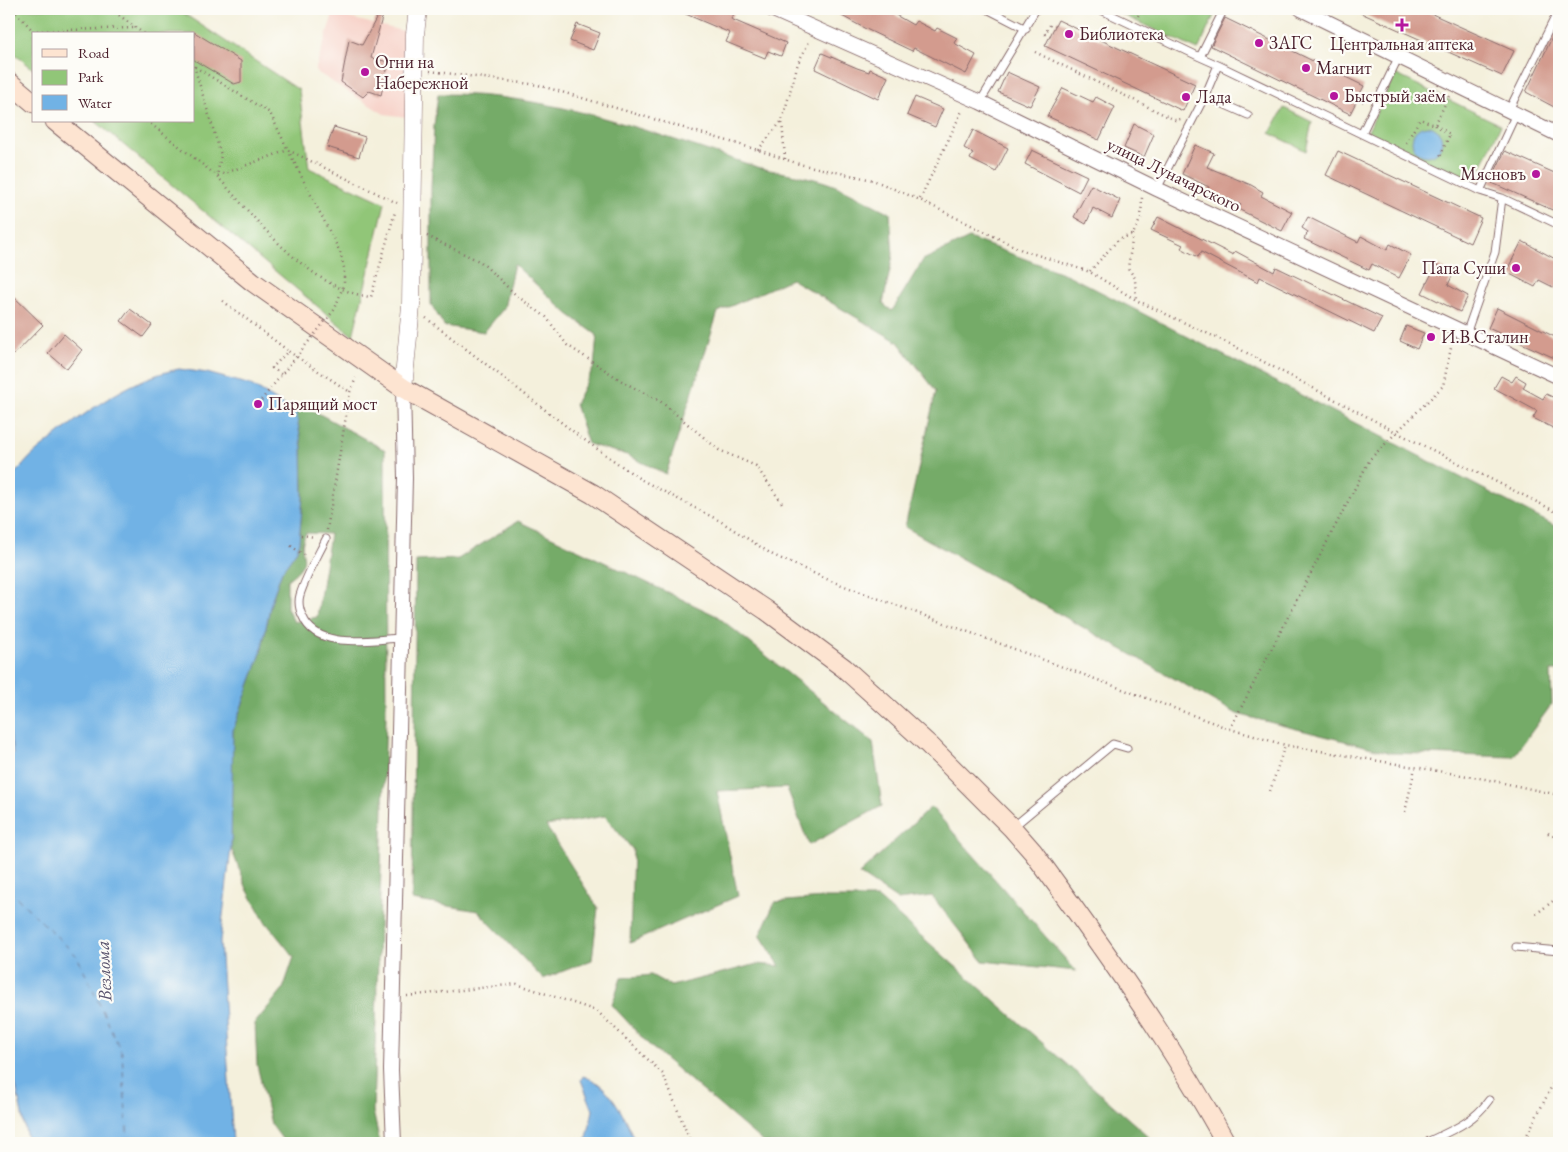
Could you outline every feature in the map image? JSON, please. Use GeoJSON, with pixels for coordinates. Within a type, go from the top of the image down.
{"type":"FeatureCollection","features":[{"type":"Feature","properties":{"kind":"main road"},"geometry":{"type":"LineString","coordinates":[[9,82],[32,101]]}},
{"type":"Feature","properties":{"kind":"main road"},"geometry":{"type":"LineString","coordinates":[[56,122],[253,282],[403,388],[593,494],[766,610],[844,668],[928,745],[1034,852],[1140,1002],[1196,1090],[1226,1143]]}},
{"type":"Feature","properties":{"kind":"street"},"geometry":{"type":"LineString","coordinates":[[394,1143],[391,1079],[405,478],[403,388],[411,306],[415,69],[418,9]]}},
{"type":"Feature","properties":{"kind":"street","name":"улица Луначарского"},"geometry":{"type":"LineString","coordinates":[[771,9],[975,99],[1151,186],[1559,377]]}},
{"type":"Feature","properties":{"kind":"street"},"geometry":{"type":"LineString","coordinates":[[1301,9],[1559,135]]}},
{"type":"Feature","properties":{"kind":"lane"},"geometry":{"type":"LineString","coordinates":[[987,9],[1026,29]]}},
{"type":"Feature","properties":{"kind":"lane"},"geometry":{"type":"LineString","coordinates":[[975,99],[1026,29],[1036,9]]}},
{"type":"Feature","properties":{"kind":"lane"},"geometry":{"type":"LineString","coordinates":[[1099,9],[1401,154],[1559,225]]}},
{"type":"Feature","properties":{"kind":"lane"},"geometry":{"type":"LineString","coordinates":[[1200,56],[1224,9]]}},
{"type":"Feature","properties":{"kind":"lane"},"geometry":{"type":"LineString","coordinates":[[1480,191],[1512,112],[1559,9]]}},
{"type":"Feature","properties":{"kind":"lane"},"geometry":{"type":"LineString","coordinates":[[1362,134],[1399,56]]}},
{"type":"Feature","properties":{"kind":"lane"},"geometry":{"type":"LineString","coordinates":[[1151,186],[1195,117],[1218,65]]}},
{"type":"Feature","properties":{"kind":"lane"},"geometry":{"type":"LineString","coordinates":[[1205,96],[1248,115]]}},
{"type":"Feature","properties":{"kind":"lane"},"geometry":{"type":"LineString","coordinates":[[1461,331],[1495,252],[1502,198]]}},
{"type":"Feature","properties":{"kind":"lane"},"geometry":{"type":"LineString","coordinates":[[326,539],[300,596],[301,613],[307,626],[322,636],[339,639],[401,638]]}},
{"type":"Feature","properties":{"kind":"lane"},"geometry":{"type":"LineString","coordinates":[[1012,828],[1113,744],[1127,748]]}},
{"type":"Feature","properties":{"kind":"lane"},"geometry":{"type":"LineString","coordinates":[[1516,947],[1559,951]]}},
{"type":"Feature","properties":{"kind":"lane"},"geometry":{"type":"LineString","coordinates":[[1425,1143],[1465,1124],[1480,1113],[1489,1100]]}},
{"type":"Feature","properties":{"kind":"path"},"geometry":{"type":"LineString","coordinates":[[13,9],[32,31],[134,28]]}},
{"type":"Feature","properties":{"kind":"path"},"geometry":{"type":"LineString","coordinates":[[111,9],[141,32]]}},
{"type":"Feature","properties":{"kind":"path"},"geometry":{"type":"LineString","coordinates":[[1050,25],[1045,34],[1050,36]]}},
{"type":"Feature","properties":{"kind":"path"},"geometry":{"type":"LineString","coordinates":[[785,159],[782,121],[798,64],[816,28]]}},
{"type":"Feature","properties":{"kind":"path"},"geometry":{"type":"LineString","coordinates":[[1035,52],[1175,120],[1195,117]]}},
{"type":"Feature","properties":{"kind":"path"},"geometry":{"type":"LineString","coordinates":[[195,67],[270,114],[340,252],[344,268],[344,283],[335,309],[258,404]]}},
{"type":"Feature","properties":{"kind":"path"},"geometry":{"type":"LineString","coordinates":[[195,69],[221,155],[217,176]]}},
{"type":"Feature","properties":{"kind":"path"},"geometry":{"type":"LineString","coordinates":[[415,69],[538,85],[785,159],[873,180],[920,200],[1022,250],[1090,272],[1136,300],[1230,344],[1396,432],[1559,512]]}},
{"type":"Feature","properties":{"kind":"path"},"geometry":{"type":"LineString","coordinates":[[1435,125],[1450,94]]}},
{"type":"Feature","properties":{"kind":"path"},"geometry":{"type":"LineString","coordinates":[[1358,99],[1364,103],[1366,98]]}},
{"type":"Feature","properties":{"kind":"path"},"geometry":{"type":"LineString","coordinates":[[920,200],[975,99]]}},
{"type":"Feature","properties":{"kind":"path"},"geometry":{"type":"LineString","coordinates":[[1401,154],[1420,119],[1435,125],[1450,134],[1434,169]]}},
{"type":"Feature","properties":{"kind":"path"},"geometry":{"type":"LineString","coordinates":[[758,150],[782,121]]}},
{"type":"Feature","properties":{"kind":"path"},"geometry":{"type":"LineString","coordinates":[[148,122],[217,176],[287,252],[336,287],[354,295],[371,297],[389,233]]}},
{"type":"Feature","properties":{"kind":"path"},"geometry":{"type":"LineString","coordinates":[[217,176],[288,150],[398,204]]}},
{"type":"Feature","properties":{"kind":"path"},"geometry":{"type":"LineString","coordinates":[[1136,300],[1135,278],[1128,268],[1133,234],[1141,218],[1140,203],[1151,186]]}},
{"type":"Feature","properties":{"kind":"path"},"geometry":{"type":"LineString","coordinates":[[412,228],[480,262],[517,296],[546,317],[568,344],[625,383],[660,401],[719,450],[756,466],[782,503]]}},
{"type":"Feature","properties":{"kind":"path"},"geometry":{"type":"LineString","coordinates":[[1090,272],[1118,240],[1133,234]]}},
{"type":"Feature","properties":{"kind":"path"},"geometry":{"type":"LineString","coordinates":[[223,300],[288,351],[350,392]]}},
{"type":"Feature","properties":{"kind":"path"},"geometry":{"type":"LineString","coordinates":[[411,306],[579,436],[640,479],[720,522],[773,555],[831,581],[1230,729],[1285,745],[1485,779],[1559,795]]}},
{"type":"Feature","properties":{"kind":"path"},"geometry":{"type":"LineString","coordinates":[[1230,729],[1370,459],[1443,386],[1461,331]]}},
{"type":"Feature","properties":{"kind":"path"},"geometry":{"type":"LineString","coordinates":[[281,374],[272,368],[288,351]]}},
{"type":"Feature","properties":{"kind":"path"},"geometry":{"type":"LineString","coordinates":[[301,535],[326,539],[350,392],[356,378]]}},
{"type":"Feature","properties":{"kind":"path"},"geometry":{"type":"LineString","coordinates":[[291,546],[304,555]]}},
{"type":"Feature","properties":{"kind":"path"},"geometry":{"type":"LineString","coordinates":[[1270,791],[1285,745]]}},
{"type":"Feature","properties":{"kind":"path"},"geometry":{"type":"LineString","coordinates":[[1405,812],[1415,768]]}},
{"type":"Feature","properties":{"kind":"path"},"geometry":{"type":"LineString","coordinates":[[1548,833],[1559,840]]}},
{"type":"Feature","properties":{"kind":"path"},"geometry":{"type":"LineString","coordinates":[[1536,914],[1557,898],[1559,884]]}},
{"type":"Feature","properties":{"kind":"path"},"geometry":{"type":"LineString","coordinates":[[393,998],[517,984],[597,1011],[663,1074],[691,1143]]}},
{"type":"Feature","properties":{"kind":"path"},"geometry":{"type":"LineString","coordinates":[[1523,1143],[1559,1072]]}},
{"type":"Feature","properties":{"kind":"shaded area"},"geometry":{"type":"Polygon","coordinates":[[[333,14],[415,34],[414,118],[384,114],[315,71],[333,14]]]}},
{"type":"Feature","properties":{"kind":"green space"},"geometry":{"type":"Polygon","coordinates":[[[9,9],[177,9],[299,90],[309,168],[385,203],[353,336],[96,122],[195,122],[195,32],[32,32],[32,68],[9,49],[9,9]]]}},
{"type":"Feature","properties":{"kind":"green space"},"geometry":{"type":"Polygon","coordinates":[[[1123,9],[1217,9],[1198,50],[1121,14],[1123,9]]]}},
{"type":"Feature","properties":{"kind":"green space"},"geometry":{"type":"Polygon","coordinates":[[[1395,74],[1501,125],[1473,184],[1367,133],[1395,74]]]}},
{"type":"Feature","properties":{"kind":"green space"},"geometry":{"type":"Polygon","coordinates":[[[438,94],[480,95],[520,100],[598,116],[760,168],[816,179],[850,192],[890,213],[893,255],[883,304],[892,311],[923,260],[969,238],[1068,275],[1559,528],[1559,671],[1551,671],[1552,704],[1513,757],[1392,753],[1237,714],[905,527],[936,391],[898,342],[791,279],[718,312],[666,474],[627,455],[588,444],[575,404],[594,367],[597,335],[568,314],[514,264],[504,308],[484,332],[444,326],[431,304],[431,188],[434,126],[438,94]]]}},
{"type":"Feature","properties":{"kind":"green space"},"geometry":{"type":"Polygon","coordinates":[[[1284,108],[1312,122],[1306,151],[1270,133],[1284,108]]]}},
{"type":"Feature","properties":{"kind":"green space"},"geometry":{"type":"Polygon","coordinates":[[[305,406],[385,450],[386,717],[373,1111],[380,1143],[285,1143],[271,1124],[257,1065],[255,1023],[283,989],[294,957],[264,920],[247,889],[231,848],[233,730],[261,653],[271,602],[282,571],[297,550],[299,542],[303,497],[302,447],[296,412],[305,406]],[[306,533],[302,547],[304,557],[301,566],[287,580],[287,608],[294,622],[317,617],[330,534],[306,533]]]}},
{"type":"Feature","properties":{"kind":"green space"},"geometry":{"type":"Polygon","coordinates":[[[518,521],[717,616],[873,742],[882,806],[809,845],[787,788],[717,791],[738,896],[630,943],[633,850],[605,816],[546,826],[598,908],[592,960],[543,979],[478,911],[412,900],[416,561],[458,559],[518,521]]]}},
{"type":"Feature","properties":{"kind":"green space"},"geometry":{"type":"Polygon","coordinates":[[[931,807],[1076,971],[983,961],[932,896],[898,900],[859,874],[931,807]]]}},
{"type":"Feature","properties":{"kind":"green space"},"geometry":{"type":"Polygon","coordinates":[[[823,898],[878,898],[1156,1143],[764,1143],[649,1045],[612,1005],[621,978],[651,975],[671,986],[757,964],[780,966],[760,935],[775,902],[823,898]]]}},
{"type":"Feature","properties":{"kind":"water"},"geometry":{"type":"Polygon","coordinates":[[[1427,126],[1438,130],[1442,141],[1438,152],[1427,156],[1416,152],[1412,141],[1416,130],[1427,126]]]}},
{"type":"Feature","properties":{"kind":"water","name":"Везлома"},"geometry":{"type":"Polygon","coordinates":[[[179,369],[207,373],[251,385],[296,412],[302,447],[303,497],[299,542],[297,550],[282,571],[271,602],[261,653],[233,730],[231,848],[220,941],[233,1143],[28,1143],[9,1054],[9,757],[13,754],[9,726],[9,478],[37,451],[103,401],[140,381],[179,369]]]}},
{"type":"Feature","properties":{"kind":"water"},"geometry":{"type":"Polygon","coordinates":[[[583,1076],[593,1080],[610,1095],[622,1113],[636,1143],[586,1143],[593,1110],[581,1080],[583,1076]]]}},
{"type":"Feature","properties":{"kind":"building"},"geometry":{"type":"Polygon","coordinates":[[[674,9],[723,9],[734,14],[731,19],[786,43],[781,56],[768,51],[765,58],[726,42],[730,33],[674,9]]]}},
{"type":"Feature","properties":{"kind":"building"},"geometry":{"type":"Polygon","coordinates":[[[829,9],[885,9],[913,25],[916,21],[935,31],[937,28],[957,38],[954,43],[976,55],[966,74],[914,48],[912,51],[829,9]]]}},
{"type":"Feature","properties":{"kind":"building"},"geometry":{"type":"Polygon","coordinates":[[[1352,9],[1421,9],[1514,51],[1502,76],[1352,9]]]}},
{"type":"Feature","properties":{"kind":"building","name":"Огни на Набережной"},"geometry":{"type":"Polygon","coordinates":[[[377,17],[382,18],[371,58],[389,62],[381,95],[369,91],[363,97],[341,82],[349,40],[362,45],[377,17]]]}},
{"type":"Feature","properties":{"kind":"building"},"geometry":{"type":"Polygon","coordinates":[[[1225,18],[1364,86],[1350,114],[1211,46],[1225,18]]]}},
{"type":"Feature","properties":{"kind":"building"},"geometry":{"type":"Polygon","coordinates":[[[1058,20],[1195,84],[1183,111],[1045,46],[1058,20]]]}},
{"type":"Feature","properties":{"kind":"building"},"geometry":{"type":"Polygon","coordinates":[[[1559,23],[1559,101],[1556,108],[1526,92],[1559,23]]]}},
{"type":"Feature","properties":{"kind":"building"},"geometry":{"type":"Polygon","coordinates":[[[577,24],[600,33],[593,50],[570,41],[577,24]]]}},
{"type":"Feature","properties":{"kind":"building"},"geometry":{"type":"Polygon","coordinates":[[[195,33],[241,61],[241,82],[234,84],[195,61],[195,33]]]}},
{"type":"Feature","properties":{"kind":"building"},"geometry":{"type":"Polygon","coordinates":[[[822,53],[857,68],[869,72],[870,69],[888,77],[878,99],[815,69],[822,53]]]}},
{"type":"Feature","properties":{"kind":"building"},"geometry":{"type":"Polygon","coordinates":[[[1007,72],[1040,87],[1030,106],[998,92],[1007,72]]]}},
{"type":"Feature","properties":{"kind":"building"},"geometry":{"type":"Polygon","coordinates":[[[1063,88],[1093,102],[1096,97],[1115,107],[1099,140],[1047,116],[1063,88]]]}},
{"type":"Feature","properties":{"kind":"building"},"geometry":{"type":"Polygon","coordinates":[[[915,97],[943,109],[935,127],[907,115],[915,97]]]}},
{"type":"Feature","properties":{"kind":"building"},"geometry":{"type":"Polygon","coordinates":[[[1134,124],[1154,134],[1144,157],[1124,148],[1134,124]]]}},
{"type":"Feature","properties":{"kind":"building"},"geometry":{"type":"Polygon","coordinates":[[[334,127],[365,137],[359,157],[327,147],[334,127]]]}},
{"type":"Feature","properties":{"kind":"building"},"geometry":{"type":"Polygon","coordinates":[[[973,130],[1008,148],[996,172],[970,159],[973,153],[964,148],[973,130]]]}},
{"type":"Feature","properties":{"kind":"building"},"geometry":{"type":"Polygon","coordinates":[[[1195,145],[1214,153],[1207,167],[1251,185],[1263,192],[1261,196],[1292,212],[1282,231],[1238,209],[1241,205],[1208,190],[1209,187],[1182,174],[1195,145]]]}},
{"type":"Feature","properties":{"kind":"building"},"geometry":{"type":"Polygon","coordinates":[[[1032,150],[1087,176],[1079,192],[1025,164],[1032,150]]]}},
{"type":"Feature","properties":{"kind":"building"},"geometry":{"type":"Polygon","coordinates":[[[1338,151],[1481,218],[1470,243],[1326,175],[1338,151]]]}},
{"type":"Feature","properties":{"kind":"building"},"geometry":{"type":"Polygon","coordinates":[[[1505,151],[1559,175],[1559,213],[1490,182],[1505,151]]]}},
{"type":"Feature","properties":{"kind":"building"},"geometry":{"type":"Polygon","coordinates":[[[1091,185],[1120,200],[1112,218],[1093,208],[1086,224],[1074,217],[1091,185]]]}},
{"type":"Feature","properties":{"kind":"building"},"geometry":{"type":"Polygon","coordinates":[[[1158,217],[1233,255],[1235,251],[1274,272],[1276,267],[1382,318],[1374,333],[1260,277],[1258,282],[1201,252],[1198,257],[1181,248],[1183,245],[1151,230],[1158,217]]]}},
{"type":"Feature","properties":{"kind":"building"},"geometry":{"type":"Polygon","coordinates":[[[1308,217],[1358,242],[1361,236],[1387,250],[1390,244],[1411,255],[1399,278],[1372,264],[1369,270],[1304,239],[1308,232],[1302,228],[1308,217]]]}},
{"type":"Feature","properties":{"kind":"building"},"geometry":{"type":"Polygon","coordinates":[[[1522,241],[1559,261],[1559,290],[1539,280],[1535,287],[1506,272],[1522,241]]]}},
{"type":"Feature","properties":{"kind":"building"},"geometry":{"type":"Polygon","coordinates":[[[1436,265],[1453,274],[1448,285],[1468,296],[1460,312],[1422,293],[1436,265]]]}},
{"type":"Feature","properties":{"kind":"building"},"geometry":{"type":"Polygon","coordinates":[[[9,292],[43,325],[9,360],[9,292]]]}},
{"type":"Feature","properties":{"kind":"building"},"geometry":{"type":"Polygon","coordinates":[[[1497,308],[1559,339],[1559,360],[1488,328],[1497,308]]]}},
{"type":"Feature","properties":{"kind":"building"},"geometry":{"type":"Polygon","coordinates":[[[130,309],[152,325],[143,337],[121,321],[130,309]]]}},
{"type":"Feature","properties":{"kind":"building"},"geometry":{"type":"Polygon","coordinates":[[[1406,326],[1424,333],[1417,349],[1400,341],[1406,326]]]}},
{"type":"Feature","properties":{"kind":"building"},"geometry":{"type":"Polygon","coordinates":[[[64,334],[82,350],[67,369],[48,353],[64,334]]]}},
{"type":"Feature","properties":{"kind":"building"},"geometry":{"type":"Polygon","coordinates":[[[1501,376],[1512,382],[1516,376],[1526,382],[1523,388],[1543,399],[1546,394],[1559,400],[1559,431],[1533,418],[1537,411],[1494,388],[1501,376]]]}},
{"type":"Feature","properties":{"kind":"ferry route"},"geometry":{"type":"LineString","coordinates":[[9,890],[77,956],[122,1053],[128,1143]]}},
{"type":"Feature","properties":{"kind":"place","name":"Центральная аптека"},"geometry":{"type":"Point","coordinates":[1402,25]}},
{"type":"Feature","properties":{"kind":"place","name":"Библиотека"},"geometry":{"type":"Point","coordinates":[1069,34]}},
{"type":"Feature","properties":{"kind":"place","name":"ЗАГС"},"geometry":{"type":"Point","coordinates":[1259,43]}},
{"type":"Feature","properties":{"kind":"place","name":"Магнит"},"geometry":{"type":"Point","coordinates":[1306,68]}},
{"type":"Feature","properties":{"kind":"place","name":"Огни на Набережной"},"geometry":{"type":"Point","coordinates":[365,72]}},
{"type":"Feature","properties":{"kind":"place","name":"Быстрый заём"},"geometry":{"type":"Point","coordinates":[1334,96]}},
{"type":"Feature","properties":{"kind":"place","name":"Лада"},"geometry":{"type":"Point","coordinates":[1186,97]}},
{"type":"Feature","properties":{"kind":"place","name":"Мясновъ"},"geometry":{"type":"Point","coordinates":[1536,174]}},
{"type":"Feature","properties":{"kind":"place","name":"Папа Суши"},"geometry":{"type":"Point","coordinates":[1516,268]}},
{"type":"Feature","properties":{"kind":"place","name":"И.В.Сталин"},"geometry":{"type":"Point","coordinates":[1431,337]}},
{"type":"Feature","properties":{"kind":"place","name":"Парящий мост"},"geometry":{"type":"Point","coordinates":[258,404]}}]}
